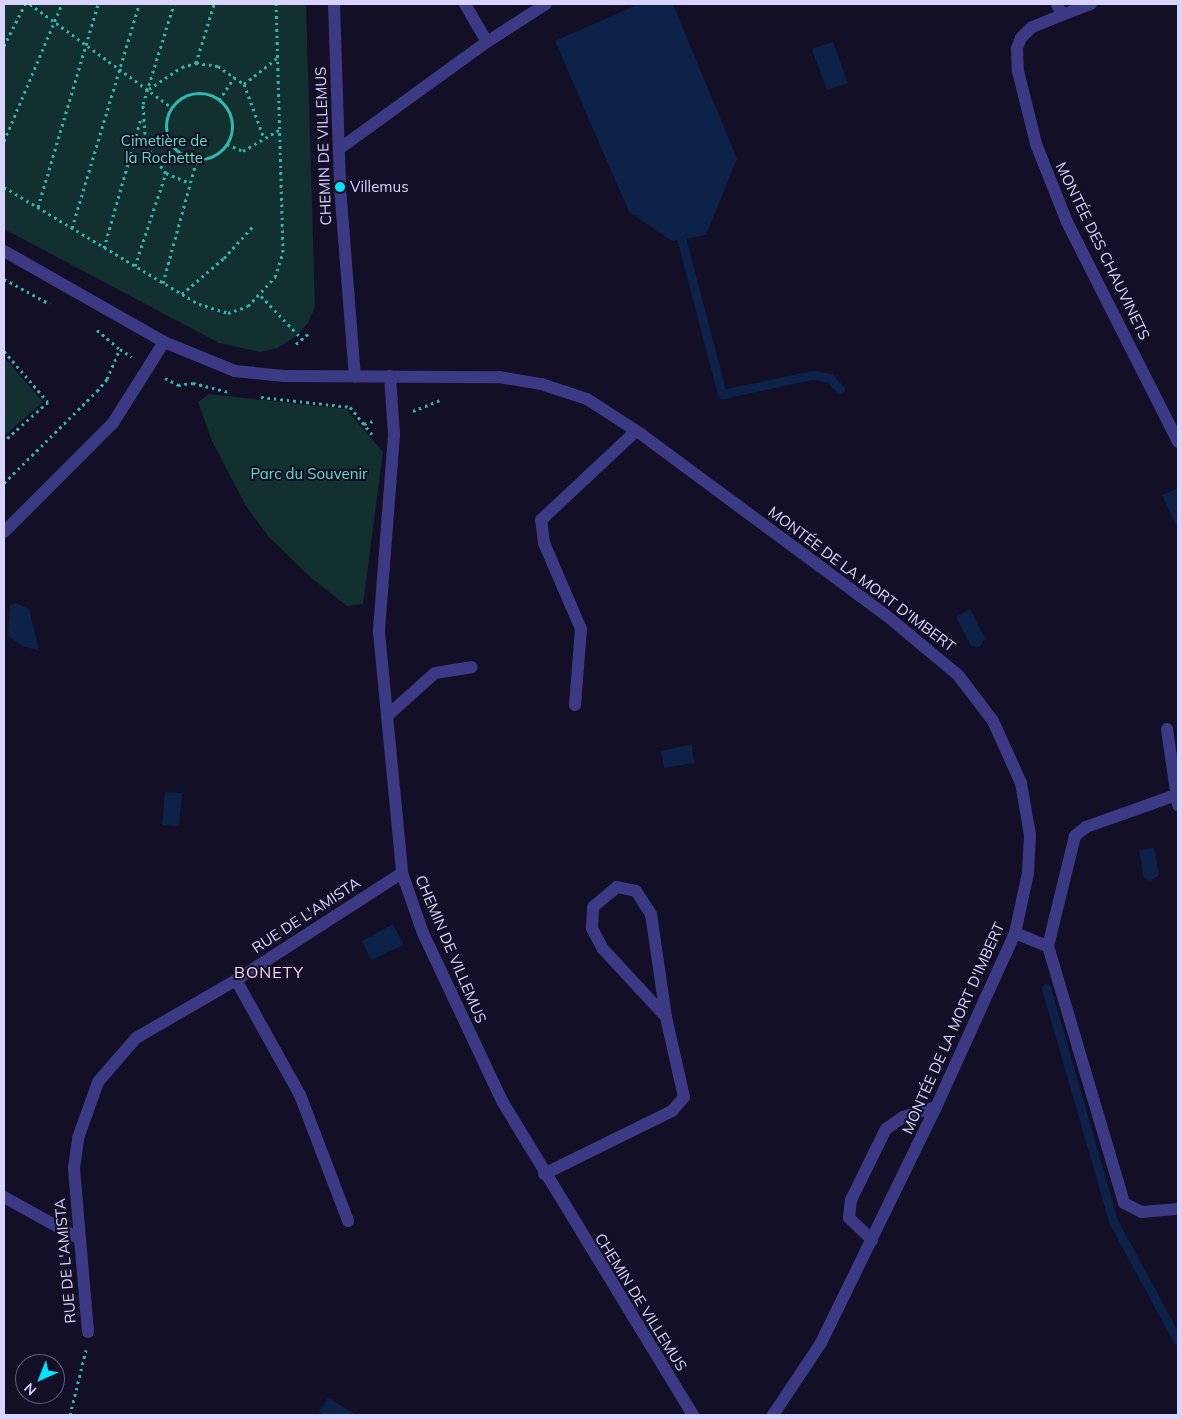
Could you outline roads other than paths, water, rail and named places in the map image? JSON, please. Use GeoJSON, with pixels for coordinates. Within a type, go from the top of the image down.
{"type":"FeatureCollection","features":[{"type":"Feature","properties":{"kind":"street","name":"CHEMIN DE VILLEMUS"},"geometry":{"type":"LineString","coordinates":[[334,4],[340,149],[354,376]]}},
{"type":"Feature","properties":{"kind":"street"},"geometry":{"type":"LineString","coordinates":[[464,4],[487,42]]}},
{"type":"Feature","properties":{"kind":"street"},"geometry":{"type":"LineString","coordinates":[[340,149],[487,42],[546,4]]}},
{"type":"Feature","properties":{"kind":"street","name":"MONTÉE DES CHAUVINETS"},"geometry":{"type":"LineString","coordinates":[[1091,4],[1059,9],[1032,27],[1021,38],[1017,48],[1018,71],[1036,144],[1067,222],[1178,442]]}},
{"type":"Feature","properties":{"kind":"street","name":"MONTÉE DE LA MORT D'IMBERT"},"geometry":{"type":"LineString","coordinates":[[4,251],[164,342],[210,363],[249,374],[478,376],[542,384],[587,399],[636,431],[887,616],[947,664],[973,693],[1002,735],[1028,814],[1028,873],[1015,933],[936,1107],[821,1343],[773,1415]]}},
{"type":"Feature","properties":{"kind":"street"},"geometry":{"type":"LineString","coordinates":[[4,532],[98,441],[149,368],[164,342]]}},
{"type":"Feature","properties":{"kind":"street","name":"CHEMIN DE VILLEMUS"},"geometry":{"type":"LineString","coordinates":[[390,376],[394,416],[393,458],[379,612],[402,873],[423,933],[476,1049],[544,1174],[692,1415]]}},
{"type":"Feature","properties":{"kind":"street"},"geometry":{"type":"LineString","coordinates":[[574,705],[581,629],[544,543],[541,520],[636,431]]}},
{"type":"Feature","properties":{"kind":"street"},"geometry":{"type":"LineString","coordinates":[[387,716],[435,673],[472,667]]}},
{"type":"Feature","properties":{"kind":"street"},"geometry":{"type":"LineString","coordinates":[[1167,730],[1177,800],[1086,827],[1075,836],[1048,946],[1124,1203],[1142,1212],[1178,1209]]}},
{"type":"Feature","properties":{"kind":"street","name":"RUE DE L'AMISTA"},"geometry":{"type":"LineString","coordinates":[[88,1332],[78,1238],[74,1168],[78,1138],[98,1082],[136,1038],[236,980],[402,873]]}},
{"type":"Feature","properties":{"kind":"street"},"geometry":{"type":"LineString","coordinates":[[544,1174],[678,1106],[684,1091],[666,1017],[651,914],[636,891],[616,887],[593,907],[596,939],[666,1017]]}},
{"type":"Feature","properties":{"kind":"street"},"geometry":{"type":"LineString","coordinates":[[1015,933],[1048,946]]}},
{"type":"Feature","properties":{"kind":"street"},"geometry":{"type":"LineString","coordinates":[[236,980],[300,1095],[348,1221]]}},
{"type":"Feature","properties":{"kind":"street"},"geometry":{"type":"LineString","coordinates":[[872,1240],[849,1218],[851,1200],[886,1129],[903,1117],[936,1107]]}},
{"type":"Feature","properties":{"kind":"street"},"geometry":{"type":"LineString","coordinates":[[4,1197],[78,1238]]}},
{"type":"Feature","properties":{"kind":"water"},"geometry":{"type":"Polygon","coordinates":[[[639,4],[673,4],[737,159],[706,235],[672,241],[629,212],[555,41],[639,4]]]}},
{"type":"Feature","properties":{"kind":"water"},"geometry":{"type":"Polygon","coordinates":[[[833,42],[848,83],[827,90],[812,49],[833,42]]]}},
{"type":"Feature","properties":{"kind":"water"},"geometry":{"type":"Polygon","coordinates":[[[1178,488],[1178,527],[1177,527],[1162,495],[1178,488]]]}},
{"type":"Feature","properties":{"kind":"water"},"geometry":{"type":"Polygon","coordinates":[[[16,603],[29,609],[39,650],[24,647],[8,636],[10,605],[16,603]]]}},
{"type":"Feature","properties":{"kind":"water"},"geometry":{"type":"Polygon","coordinates":[[[970,609],[985,638],[980,647],[971,646],[956,617],[970,609]]]}},
{"type":"Feature","properties":{"kind":"water"},"geometry":{"type":"Polygon","coordinates":[[[692,744],[694,763],[664,768],[661,751],[692,744]]]}},
{"type":"Feature","properties":{"kind":"water"},"geometry":{"type":"Polygon","coordinates":[[[165,792],[182,793],[179,826],[162,825],[165,792]]]}},
{"type":"Feature","properties":{"kind":"water"},"geometry":{"type":"Polygon","coordinates":[[[1154,848],[1159,875],[1150,881],[1144,878],[1139,850],[1154,848]]]}},
{"type":"Feature","properties":{"kind":"water"},"geometry":{"type":"Polygon","coordinates":[[[393,924],[404,945],[371,960],[362,941],[393,924]]]}},
{"type":"Feature","properties":{"kind":"water"},"geometry":{"type":"Polygon","coordinates":[[[328,1398],[357,1415],[324,1415],[319,1412],[328,1398]]]}},
{"type":"Feature","properties":{"kind":"waterway"},"geometry":{"type":"LineString","coordinates":[[679,230],[722,394],[812,375],[830,378],[840,389]]}},
{"type":"Feature","properties":{"kind":"waterway"},"geometry":{"type":"LineString","coordinates":[[1046,988],[1114,1223],[1178,1341]]}},
{"type":"Feature","properties":{"kind":"place","name":"Villemus"},"geometry":{"type":"Point","coordinates":[340,187]}},
{"type":"Feature","properties":{"kind":"district","name":"BONETY"},"geometry":{"type":"Point","coordinates":[269,972]}},
{"type":"Feature","properties":{"kind":"park label","name":"Cimetière de la Rochette"},"geometry":{"type":"Point","coordinates":[164,148]}},
{"type":"Feature","properties":{"kind":"park label","name":"Parc du Souvenir"},"geometry":{"type":"Point","coordinates":[309,474]}}]}
